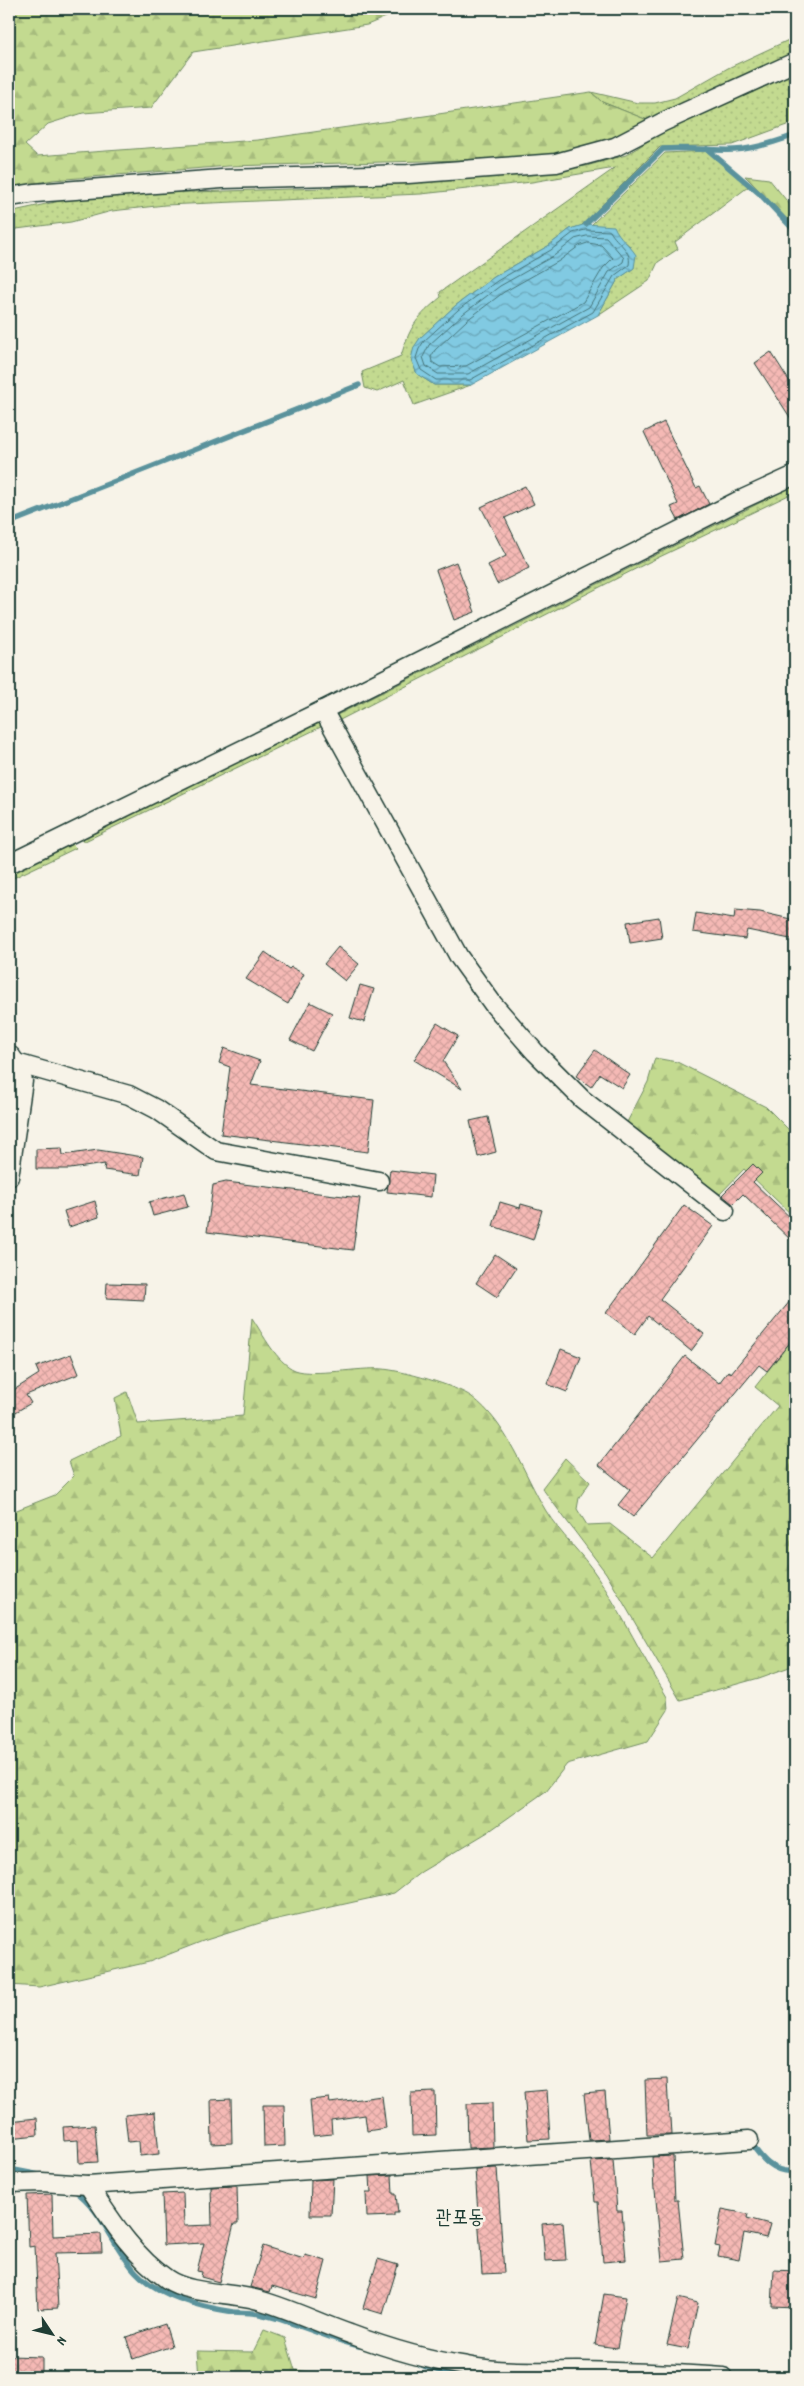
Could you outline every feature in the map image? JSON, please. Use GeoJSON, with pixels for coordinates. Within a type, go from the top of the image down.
{"type":"FeatureCollection","features":[{"type":"Feature","properties":{"kind":"street"},"geometry":{"type":"LineString","coordinates":[[9,197],[35,193],[222,179],[408,174],[556,163],[615,148],[664,122],[795,62]]}},
{"type":"Feature","properties":{"kind":"street"},"geometry":{"type":"LineString","coordinates":[[9,864],[323,710],[727,506],[795,475]]}},
{"type":"Feature","properties":{"kind":"street"},"geometry":{"type":"LineString","coordinates":[[323,710],[459,957],[493,1004],[535,1052],[582,1099],[725,1211]]}},
{"type":"Feature","properties":{"kind":"street"},"geometry":{"type":"LineString","coordinates":[[9,1177],[23,1081],[13,1059]]}},
{"type":"Feature","properties":{"kind":"street"},"geometry":{"type":"LineString","coordinates":[[13,1059],[129,1095],[156,1109],[216,1151],[379,1181]]}},
{"type":"Feature","properties":{"kind":"street"},"geometry":{"type":"LineString","coordinates":[[9,2183],[42,2182],[88,2185],[749,2140]]}},
{"type":"Feature","properties":{"kind":"street"},"geometry":{"type":"LineString","coordinates":[[88,2185],[123,2235],[150,2265],[169,2281],[182,2285],[253,2298],[280,2306],[352,2335],[443,2362],[468,2367],[526,2372],[576,2371],[723,2377]]}},
{"type":"Feature","properties":{"kind":"green space"},"geometry":{"type":"Polygon","coordinates":[[[9,9],[405,9],[367,25],[193,52],[151,108],[83,113],[48,124],[25,145],[37,156],[258,140],[591,92],[602,102],[650,121],[612,139],[583,149],[553,155],[463,160],[229,166],[53,180],[9,188],[9,9]]]}},
{"type":"Feature","properties":{"kind":"green space"},"geometry":{"type":"Polygon","coordinates":[[[795,37],[795,55],[650,121],[602,102],[591,92],[638,103],[655,103],[675,98],[728,68],[795,37]]]}},
{"type":"Feature","properties":{"kind":"green space"},"geometry":{"type":"Polygon","coordinates":[[[795,72],[795,122],[732,145],[660,147],[581,226],[570,229],[548,246],[494,277],[455,306],[420,338],[411,359],[417,374],[434,385],[471,385],[414,405],[404,380],[377,392],[365,388],[362,372],[401,356],[411,329],[426,310],[441,297],[440,292],[615,168],[532,182],[421,194],[165,205],[112,211],[71,222],[9,230],[9,212],[60,201],[128,194],[324,188],[473,178],[586,166],[626,155],[664,131],[795,72]]]}},
{"type":"Feature","properties":{"kind":"green space"},"geometry":{"type":"Polygon","coordinates":[[[707,151],[729,167],[748,187],[675,242],[678,249],[658,262],[649,281],[598,315],[618,279],[634,268],[630,246],[618,236],[591,225],[665,153],[707,151]]]}},
{"type":"Feature","properties":{"kind":"green space"},"geometry":{"type":"Polygon","coordinates":[[[745,176],[769,179],[795,211],[795,227],[745,176]]]}},
{"type":"Feature","properties":{"kind":"green space"},"geometry":{"type":"Polygon","coordinates":[[[795,485],[795,492],[649,562],[338,721],[335,716],[795,485]]]}},
{"type":"Feature","properties":{"kind":"green space"},"geometry":{"type":"Polygon","coordinates":[[[323,718],[325,725],[83,842],[79,837],[323,718]]]}},
{"type":"Feature","properties":{"kind":"green space"},"geometry":{"type":"Polygon","coordinates":[[[70,842],[76,848],[9,880],[9,872],[70,842]]]}},
{"type":"Feature","properties":{"kind":"green space"},"geometry":{"type":"Polygon","coordinates":[[[655,1058],[677,1062],[766,1107],[795,1136],[795,1218],[744,1169],[720,1194],[625,1126],[648,1082],[655,1058]]]}},
{"type":"Feature","properties":{"kind":"green space"},"geometry":{"type":"Polygon","coordinates":[[[252,1318],[276,1354],[295,1370],[314,1373],[373,1369],[402,1372],[454,1388],[472,1397],[485,1408],[496,1421],[514,1450],[546,1511],[591,1568],[606,1591],[667,1697],[668,1710],[648,1741],[567,1764],[546,1791],[488,1832],[421,1872],[394,1893],[260,1923],[203,1941],[149,1962],[39,1987],[9,1985],[9,1513],[55,1495],[74,1476],[69,1461],[121,1436],[115,1398],[127,1392],[138,1424],[243,1416],[252,1318]]]}},
{"type":"Feature","properties":{"kind":"green space"},"geometry":{"type":"Polygon","coordinates":[[[795,1336],[795,1665],[759,1678],[680,1700],[606,1573],[542,1488],[565,1458],[590,1482],[579,1498],[577,1509],[587,1525],[610,1524],[653,1558],[778,1406],[755,1387],[795,1336]]]}},
{"type":"Feature","properties":{"kind":"green space"},"geometry":{"type":"Polygon","coordinates":[[[264,2330],[285,2338],[295,2370],[346,2377],[199,2377],[197,2351],[253,2352],[264,2330]]]}},
{"type":"Feature","properties":{"kind":"water"},"geometry":{"type":"Polygon","coordinates":[[[586,224],[614,226],[636,255],[634,268],[618,279],[598,315],[471,385],[434,385],[417,374],[411,359],[414,347],[420,338],[455,306],[494,277],[548,246],[570,229],[586,224]]]}},
{"type":"Feature","properties":{"kind":"building"},"geometry":{"type":"Polygon","coordinates":[[[771,352],[795,390],[795,425],[755,363],[771,352]]]}},
{"type":"Feature","properties":{"kind":"building"},"geometry":{"type":"Polygon","coordinates":[[[664,422],[696,488],[700,486],[709,504],[678,520],[671,507],[678,504],[644,432],[664,422]]]}},
{"type":"Feature","properties":{"kind":"building"},"geometry":{"type":"Polygon","coordinates":[[[525,486],[534,504],[505,518],[529,568],[497,584],[488,565],[506,556],[481,507],[525,486]]]}},
{"type":"Feature","properties":{"kind":"building"},"geometry":{"type":"Polygon","coordinates":[[[456,562],[475,612],[454,620],[436,570],[456,562]]]}},
{"type":"Feature","properties":{"kind":"building"},"geometry":{"type":"Polygon","coordinates":[[[735,910],[760,912],[795,920],[795,940],[747,930],[745,939],[693,932],[696,913],[734,919],[735,910]]]}},
{"type":"Feature","properties":{"kind":"building"},"geometry":{"type":"Polygon","coordinates":[[[659,917],[662,938],[630,943],[627,922],[659,917]]]}},
{"type":"Feature","properties":{"kind":"building"},"geometry":{"type":"Polygon","coordinates":[[[338,947],[359,964],[345,981],[324,964],[338,947]]]}},
{"type":"Feature","properties":{"kind":"building"},"geometry":{"type":"Polygon","coordinates":[[[265,952],[289,969],[291,967],[304,974],[288,1004],[246,979],[265,952]]]}},
{"type":"Feature","properties":{"kind":"building"},"geometry":{"type":"Polygon","coordinates":[[[360,985],[374,989],[364,1022],[350,1018],[360,985]]]}},
{"type":"Feature","properties":{"kind":"building"},"geometry":{"type":"Polygon","coordinates":[[[310,1002],[332,1013],[312,1051],[290,1040],[310,1002]]]}},
{"type":"Feature","properties":{"kind":"building"},"geometry":{"type":"Polygon","coordinates":[[[437,1023],[458,1036],[443,1061],[462,1089],[414,1060],[437,1023]]]}},
{"type":"Feature","properties":{"kind":"building"},"geometry":{"type":"Polygon","coordinates":[[[224,1048],[260,1061],[251,1085],[374,1100],[368,1152],[221,1134],[230,1067],[219,1063],[224,1048]]]}},
{"type":"Feature","properties":{"kind":"building"},"geometry":{"type":"Polygon","coordinates":[[[595,1050],[630,1075],[622,1088],[600,1074],[591,1087],[576,1076],[595,1050]]]}},
{"type":"Feature","properties":{"kind":"building"},"geometry":{"type":"Polygon","coordinates":[[[488,1117],[496,1152],[478,1157],[470,1121],[488,1117]]]}},
{"type":"Feature","properties":{"kind":"building"},"geometry":{"type":"Polygon","coordinates":[[[62,1148],[63,1155],[98,1150],[143,1157],[140,1175],[104,1170],[105,1164],[70,1169],[36,1169],[36,1149],[62,1148]]]}},
{"type":"Feature","properties":{"kind":"building"},"geometry":{"type":"Polygon","coordinates":[[[753,1164],[762,1173],[753,1182],[795,1222],[795,1244],[743,1194],[733,1204],[722,1195],[753,1164]]]}},
{"type":"Feature","properties":{"kind":"building"},"geometry":{"type":"Polygon","coordinates":[[[390,1170],[433,1175],[431,1197],[387,1192],[390,1170]]]}},
{"type":"Feature","properties":{"kind":"building"},"geometry":{"type":"Polygon","coordinates":[[[226,1182],[360,1198],[353,1250],[207,1232],[213,1185],[226,1182]]]}},
{"type":"Feature","properties":{"kind":"building"},"geometry":{"type":"Polygon","coordinates":[[[184,1193],[188,1207],[153,1216],[149,1202],[184,1193]]]}},
{"type":"Feature","properties":{"kind":"building"},"geometry":{"type":"Polygon","coordinates":[[[95,1201],[99,1217],[69,1227],[64,1211],[95,1201]]]}},
{"type":"Feature","properties":{"kind":"building"},"geometry":{"type":"Polygon","coordinates":[[[500,1202],[520,1208],[521,1204],[542,1210],[533,1240],[493,1226],[500,1202]]]}},
{"type":"Feature","properties":{"kind":"building"},"geometry":{"type":"Polygon","coordinates":[[[684,1205],[713,1226],[660,1299],[704,1334],[691,1351],[648,1316],[635,1334],[606,1313],[684,1205]]]}},
{"type":"Feature","properties":{"kind":"building"},"geometry":{"type":"Polygon","coordinates":[[[495,1254],[516,1268],[497,1297],[476,1283],[495,1254]]]}},
{"type":"Feature","properties":{"kind":"building"},"geometry":{"type":"Polygon","coordinates":[[[107,1283],[145,1284],[144,1300],[106,1298],[107,1283]]]}},
{"type":"Feature","properties":{"kind":"building"},"geometry":{"type":"Polygon","coordinates":[[[795,1295],[795,1336],[767,1371],[759,1365],[633,1517],[618,1505],[630,1490],[599,1465],[685,1356],[719,1383],[728,1371],[731,1373],[795,1295]]]}},
{"type":"Feature","properties":{"kind":"building"},"geometry":{"type":"Polygon","coordinates":[[[561,1349],[581,1357],[567,1392],[547,1384],[561,1349]]]}},
{"type":"Feature","properties":{"kind":"building"},"geometry":{"type":"Polygon","coordinates":[[[71,1354],[79,1374],[26,1395],[31,1403],[9,1416],[9,1393],[39,1374],[36,1367],[71,1354]]]}},
{"type":"Feature","properties":{"kind":"building"},"geometry":{"type":"Polygon","coordinates":[[[667,2079],[672,2135],[647,2135],[645,2080],[667,2079]]]}},
{"type":"Feature","properties":{"kind":"building"},"geometry":{"type":"Polygon","coordinates":[[[547,2090],[550,2139],[528,2140],[524,2092],[547,2090]]]}},
{"type":"Feature","properties":{"kind":"building"},"geometry":{"type":"Polygon","coordinates":[[[435,2092],[436,2135],[412,2136],[411,2093],[435,2092]]]}},
{"type":"Feature","properties":{"kind":"building"},"geometry":{"type":"Polygon","coordinates":[[[605,2092],[609,2139],[589,2140],[584,2094],[605,2092]]]}},
{"type":"Feature","properties":{"kind":"building"},"geometry":{"type":"Polygon","coordinates":[[[382,2096],[386,2128],[367,2131],[365,2115],[331,2120],[332,2134],[313,2136],[310,2100],[329,2098],[330,2103],[382,2096]]]}},
{"type":"Feature","properties":{"kind":"building"},"geometry":{"type":"Polygon","coordinates":[[[231,2099],[232,2143],[212,2144],[211,2100],[231,2099]]]}},
{"type":"Feature","properties":{"kind":"building"},"geometry":{"type":"Polygon","coordinates":[[[492,2103],[493,2147],[468,2148],[467,2104],[492,2103]]]}},
{"type":"Feature","properties":{"kind":"building"},"geometry":{"type":"Polygon","coordinates":[[[263,2105],[284,2105],[285,2146],[264,2147],[263,2105]]]}},
{"type":"Feature","properties":{"kind":"building"},"geometry":{"type":"Polygon","coordinates":[[[155,2112],[159,2154],[140,2156],[139,2141],[128,2142],[125,2115],[155,2112]]]}},
{"type":"Feature","properties":{"kind":"building"},"geometry":{"type":"Polygon","coordinates":[[[37,2118],[38,2135],[9,2138],[9,2121],[37,2118]]]}},
{"type":"Feature","properties":{"kind":"building"},"geometry":{"type":"Polygon","coordinates":[[[95,2125],[98,2162],[79,2163],[78,2140],[64,2141],[63,2127],[95,2125]]]}},
{"type":"Feature","properties":{"kind":"building"},"geometry":{"type":"Polygon","coordinates":[[[673,2156],[675,2200],[678,2200],[684,2259],[662,2261],[652,2157],[673,2156]]]}},
{"type":"Feature","properties":{"kind":"building"},"geometry":{"type":"Polygon","coordinates":[[[613,2160],[617,2211],[622,2211],[626,2260],[603,2262],[598,2202],[595,2202],[591,2161],[613,2160]]]}},
{"type":"Feature","properties":{"kind":"building"},"geometry":{"type":"Polygon","coordinates":[[[497,2168],[504,2273],[482,2274],[475,2169],[497,2168]]]}},
{"type":"Feature","properties":{"kind":"building"},"geometry":{"type":"Polygon","coordinates":[[[392,2175],[393,2194],[396,2194],[398,2213],[394,2213],[394,2216],[367,2217],[366,2193],[371,2193],[370,2176],[392,2175]]]}},
{"type":"Feature","properties":{"kind":"building"},"geometry":{"type":"Polygon","coordinates":[[[333,2179],[331,2215],[310,2215],[311,2180],[333,2179]]]}},
{"type":"Feature","properties":{"kind":"building"},"geometry":{"type":"Polygon","coordinates":[[[237,2186],[238,2224],[234,2224],[219,2282],[201,2277],[202,2272],[197,2271],[204,2243],[164,2245],[162,2194],[183,2193],[184,2226],[212,2225],[211,2187],[237,2186]]]}},
{"type":"Feature","properties":{"kind":"building"},"geometry":{"type":"Polygon","coordinates":[[[52,2194],[53,2236],[101,2234],[102,2252],[55,2253],[58,2308],[38,2309],[35,2246],[29,2247],[27,2195],[52,2194]]]}},
{"type":"Feature","properties":{"kind":"building"},"geometry":{"type":"Polygon","coordinates":[[[722,2209],[748,2214],[747,2218],[770,2224],[766,2238],[744,2233],[739,2260],[718,2256],[720,2247],[715,2246],[722,2209]]]}},
{"type":"Feature","properties":{"kind":"building"},"geometry":{"type":"Polygon","coordinates":[[[563,2222],[566,2260],[545,2261],[542,2224],[563,2222]]]}},
{"type":"Feature","properties":{"kind":"building"},"geometry":{"type":"Polygon","coordinates":[[[263,2246],[304,2259],[305,2255],[326,2261],[316,2299],[272,2286],[270,2292],[250,2287],[263,2246]]]}},
{"type":"Feature","properties":{"kind":"building"},"geometry":{"type":"Polygon","coordinates":[[[378,2259],[398,2265],[383,2314],[363,2308],[378,2259]]]}},
{"type":"Feature","properties":{"kind":"building"},"geometry":{"type":"Polygon","coordinates":[[[774,2270],[795,2271],[795,2307],[772,2306],[774,2270]]]}},
{"type":"Feature","properties":{"kind":"building"},"geometry":{"type":"Polygon","coordinates":[[[604,2294],[626,2297],[617,2348],[595,2345],[604,2294]]]}},
{"type":"Feature","properties":{"kind":"building"},"geometry":{"type":"Polygon","coordinates":[[[678,2298],[698,2303],[688,2349],[667,2345],[678,2298]]]}},
{"type":"Feature","properties":{"kind":"building"},"geometry":{"type":"Polygon","coordinates":[[[165,2324],[172,2346],[133,2359],[126,2337],[165,2324]]]}},
{"type":"Feature","properties":{"kind":"building"},"geometry":{"type":"Polygon","coordinates":[[[9,2356],[42,2357],[42,2377],[9,2376],[9,2356]]]}},
{"type":"Feature","properties":{"kind":"waterway"},"geometry":{"type":"LineString","coordinates":[[586,224],[663,149],[742,149],[765,145],[795,135]]}},
{"type":"Feature","properties":{"kind":"waterway"},"geometry":{"type":"LineString","coordinates":[[707,149],[761,195],[795,231]]}},
{"type":"Feature","properties":{"kind":"waterway"},"geometry":{"type":"LineString","coordinates":[[9,523],[359,385]]}},
{"type":"Feature","properties":{"kind":"waterway"},"geometry":{"type":"LineString","coordinates":[[750,2142],[768,2164],[780,2170],[795,2171]]}},
{"type":"Feature","properties":{"kind":"waterway"},"geometry":{"type":"LineString","coordinates":[[9,2169],[40,2175]]}},
{"type":"Feature","properties":{"kind":"waterway"},"geometry":{"type":"LineString","coordinates":[[74,2190],[92,2207],[136,2272],[156,2288],[181,2300],[221,2310],[256,2313],[276,2318],[359,2346]]}},
{"type":"Feature","properties":{"kind":"waterway"},"geometry":{"type":"LineString","coordinates":[[420,2365],[458,2377]]}},
{"type":"Feature","properties":{"kind":"district","name":"관포동"},"geometry":{"type":"Point","coordinates":[460,2216]}}]}
